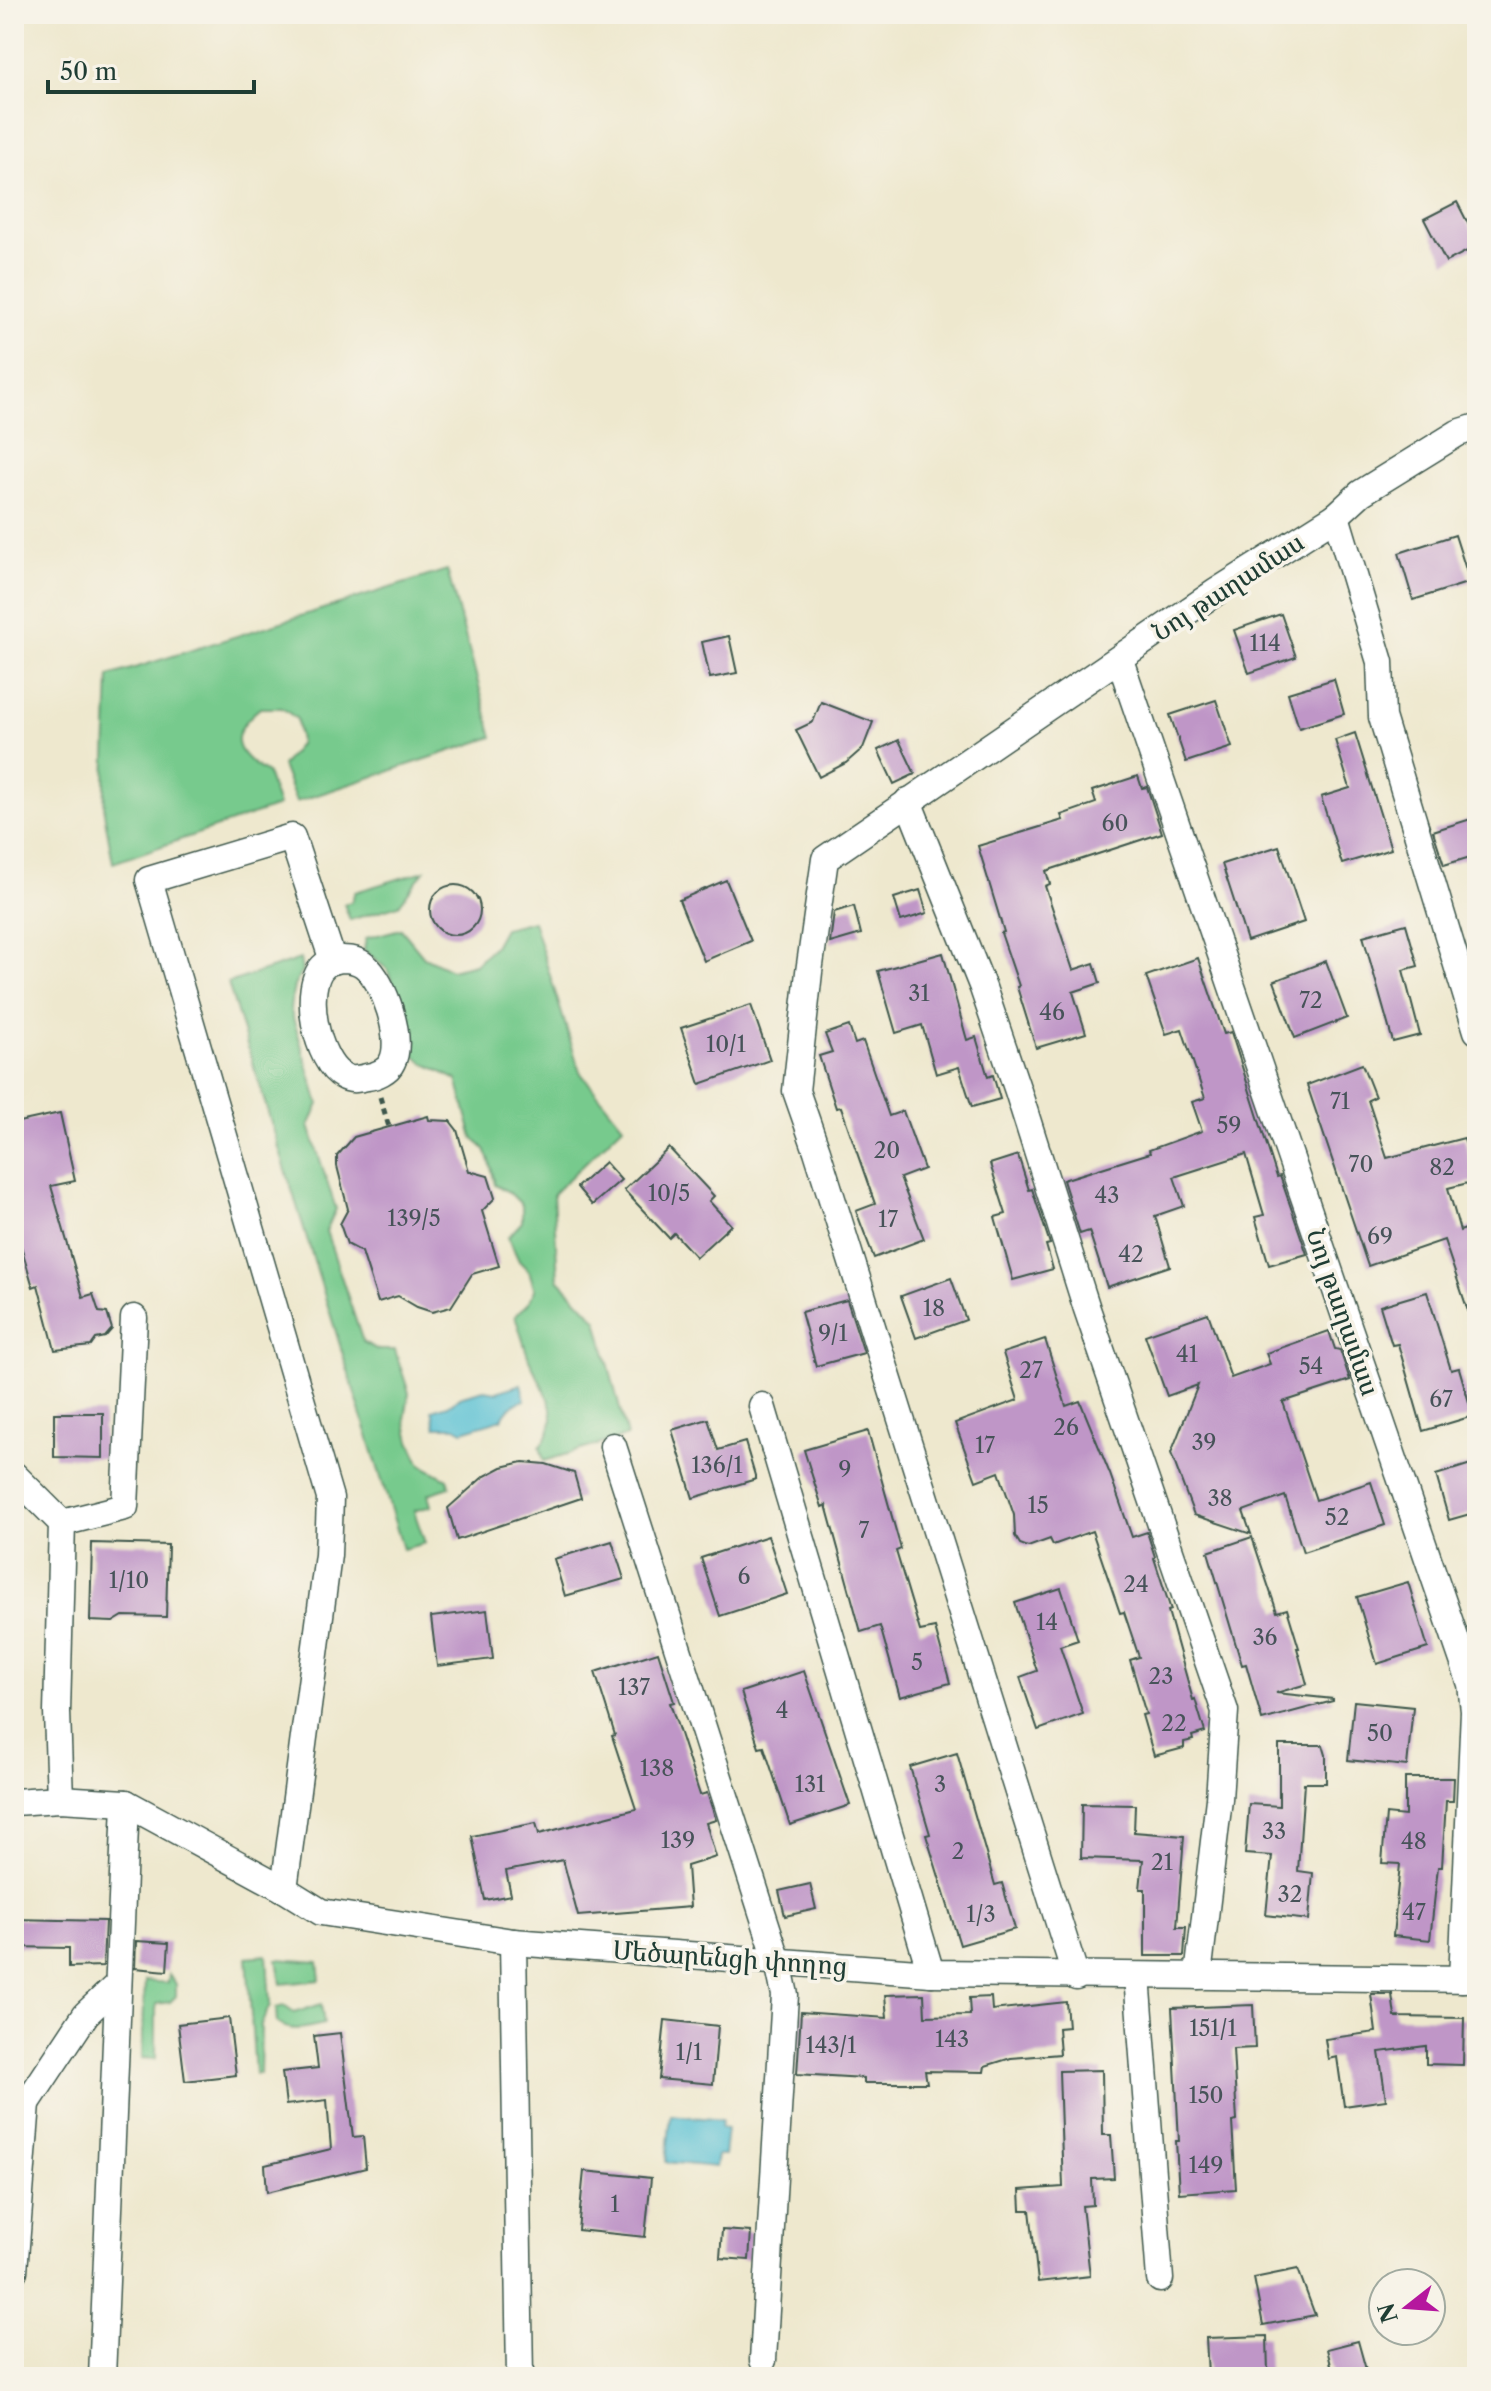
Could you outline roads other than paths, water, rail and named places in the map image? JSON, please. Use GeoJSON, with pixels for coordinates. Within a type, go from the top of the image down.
{"type":"FeatureCollection","features":[{"type":"Feature","properties":{"kind":"street","name":"Նոյ թաղամաս"},"geometry":{"type":"LineString","coordinates":[[1076,1977],[796,1091],[825,859],[1216,592],[1336,516],[1361,493],[1458,433],[1477,427]]}},
{"type":"Feature","properties":{"kind":"street","name":"Նոյ թաղամաս"},"geometry":{"type":"LineString","coordinates":[[1336,516],[1380,662],[1382,717],[1477,1031]]}},
{"type":"Feature","properties":{"kind":"street","name":"Նոյ թաղամաս"},"geometry":{"type":"LineString","coordinates":[[1120,660],[1471,1684],[1474,1711],[1470,1979]]}},
{"type":"Feature","properties":{"kind":"street"},"geometry":{"type":"LineString","coordinates":[[908,801],[983,988],[1087,1309],[1225,1711],[1219,1799],[1198,1976]]}},
{"type":"Feature","properties":{"kind":"street"},"geometry":{"type":"LineString","coordinates":[[284,1889],[328,1555],[330,1498],[149,880],[292,837],[333,961]]}},
{"type":"Feature","properties":{"kind":"street"},"geometry":{"type":"LineString","coordinates":[[62,1523],[125,1507],[134,1318]]}},
{"type":"Feature","properties":{"kind":"street"},"geometry":{"type":"LineString","coordinates":[[762,1406],[931,1973]]}},
{"type":"Feature","properties":{"kind":"street"},"geometry":{"type":"LineString","coordinates":[[613,1446],[778,1962],[785,1995],[763,2360]]}},
{"type":"Feature","properties":{"kind":"street"},"geometry":{"type":"LineString","coordinates":[[14,1475],[62,1523],[57,1712],[60,1799]]}},
{"type":"Feature","properties":{"kind":"street","name":"Մեծարենցի փողոց"},"geometry":{"type":"LineString","coordinates":[[14,1802],[60,1799],[126,1803],[321,1912],[513,1942],[931,1973],[1470,1979]]}},
{"type":"Feature","properties":{"kind":"street"},"geometry":{"type":"LineString","coordinates":[[102,2377],[126,1803]]}},
{"type":"Feature","properties":{"kind":"street"},"geometry":{"type":"LineString","coordinates":[[513,1942],[520,2377]]}},
{"type":"Feature","properties":{"kind":"street"},"geometry":{"type":"LineString","coordinates":[[1137,1976],[1160,2279]]}},
{"type":"Feature","properties":{"kind":"street"},"geometry":{"type":"LineString","coordinates":[[15,2257],[21,2104],[86,2014],[118,1984]]}},
{"type":"Feature","properties":{"kind":"water"},"geometry":{"type":"Polygon","coordinates":[[[521,1384],[525,1400],[511,1407],[502,1419],[463,1431],[456,1427],[436,1427],[432,1410],[451,1404],[459,1397],[484,1390],[497,1392],[521,1384]]]}},
{"type":"Feature","properties":{"kind":"water"},"geometry":{"type":"Polygon","coordinates":[[[671,2115],[722,2120],[721,2128],[727,2129],[724,2155],[717,2155],[715,2167],[666,2162],[671,2115]]]}}]}
